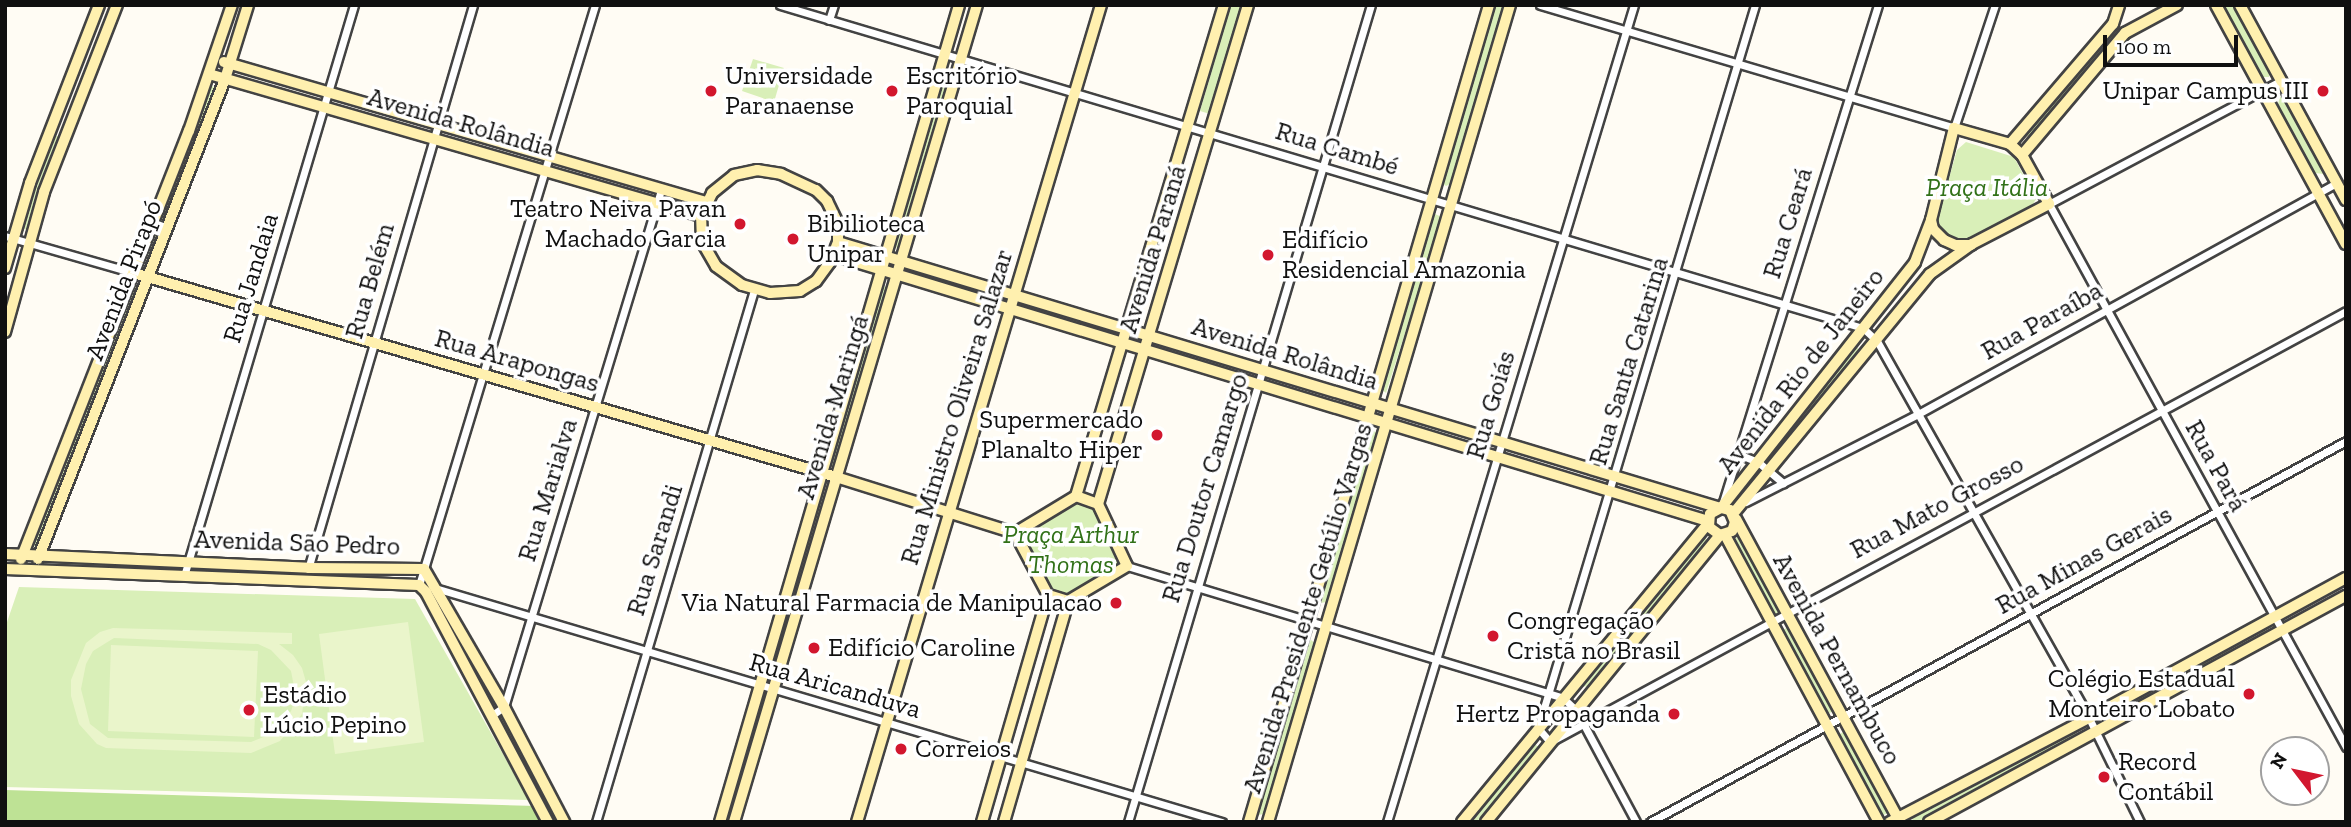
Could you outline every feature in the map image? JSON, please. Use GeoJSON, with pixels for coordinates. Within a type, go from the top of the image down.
{"type":"FeatureCollection","features":[{"type":"Feature","properties":{"kind":"street"},"geometry":{"type":"LineString","coordinates":[[5,268],[9,237],[99,5]]}},
{"type":"Feature","properties":{"kind":"street"},"geometry":{"type":"LineString","coordinates":[[5,332],[28,242],[68,129],[117,5]]}},
{"type":"Feature","properties":{"kind":"street","name":"Avenida Pirapó"},"geometry":{"type":"LineString","coordinates":[[18,568],[215,60],[232,5]]}},
{"type":"Feature","properties":{"kind":"street","name":"Avenida Pirapó"},"geometry":{"type":"LineString","coordinates":[[35,568],[231,64],[248,5]]}},
{"type":"Feature","properties":{"kind":"street","name":"Rua Jandaia"},"geometry":{"type":"LineString","coordinates":[[184,576],[354,5]]}},
{"type":"Feature","properties":{"kind":"street","name":"Rua Belém"},"geometry":{"type":"LineString","coordinates":[[307,581],[473,5]]}},
{"type":"Feature","properties":{"kind":"street"},"geometry":{"type":"LineString","coordinates":[[548,822],[423,589],[424,569],[547,171],[595,5]]}},
{"type":"Feature","properties":{"kind":"street","name":"Rua Cambé"},"geometry":{"type":"LineString","coordinates":[[780,5],[1863,328],[1877,341],[1973,511],[2089,718],[2140,822]]}},
{"type":"Feature","properties":{"kind":"street"},"geometry":{"type":"LineString","coordinates":[[829,20],[834,5]]}},
{"type":"Feature","properties":{"kind":"street","name":"Avenida Maringá"},"geometry":{"type":"LineString","coordinates":[[720,822],[959,5]]}},
{"type":"Feature","properties":{"kind":"street","name":"Avenida Maringá"},"geometry":{"type":"LineString","coordinates":[[734,822],[977,5]]}},
{"type":"Feature","properties":{"kind":"street","name":"Rua Ministro Oliveira Salazar"},"geometry":{"type":"LineString","coordinates":[[858,822],[1101,5]]}},
{"type":"Feature","properties":{"kind":"street","name":"Avenida Paraná"},"geometry":{"type":"LineString","coordinates":[[1076,496],[1190,127],[1224,5]]}},
{"type":"Feature","properties":{"kind":"street","name":"Avenida Paraná"},"geometry":{"type":"LineString","coordinates":[[1098,505],[1212,133],[1248,5]]}},
{"type":"Feature","properties":{"kind":"street","name":"Rua Doutor Camargo"},"geometry":{"type":"LineString","coordinates":[[1128,822],[1371,5]]}},
{"type":"Feature","properties":{"kind":"street","name":"Avenida Presidente Getúlio Vargas"},"geometry":{"type":"LineString","coordinates":[[1249,822],[1489,5]]}},
{"type":"Feature","properties":{"kind":"street","name":"Avenida Presidente Getúlio Vargas"},"geometry":{"type":"LineString","coordinates":[[1268,822],[1510,5]]}},
{"type":"Feature","properties":{"kind":"street"},"geometry":{"type":"LineString","coordinates":[[1540,5],[1626,33],[2010,144],[2022,155],[2049,204],[2282,80]]}},
{"type":"Feature","properties":{"kind":"street","name":"Rua Goiás"},"geometry":{"type":"LineString","coordinates":[[1389,820],[1634,5]]}},
{"type":"Feature","properties":{"kind":"street","name":"Rua Santa Catarina"},"geometry":{"type":"LineString","coordinates":[[1538,728],[1612,491],[1755,5]]}},
{"type":"Feature","properties":{"kind":"street","name":"Rua Ceará"},"geometry":{"type":"LineString","coordinates":[[1721,508],[1878,5]]}},
{"type":"Feature","properties":{"kind":"street"},"geometry":{"type":"LineString","coordinates":[[1954,128],[1995,5]]}},
{"type":"Feature","properties":{"kind":"street"},"geometry":{"type":"LineString","coordinates":[[2010,144],[2113,24],[2119,5]]}},
{"type":"Feature","properties":{"kind":"street"},"geometry":{"type":"LineString","coordinates":[[2022,155],[2125,33],[2177,5]]}},
{"type":"Feature","properties":{"kind":"street"},"geometry":{"type":"LineString","coordinates":[[2217,5],[2346,244]]}},
{"type":"Feature","properties":{"kind":"street"},"geometry":{"type":"LineString","coordinates":[[2240,5],[2346,200]]}},
{"type":"Feature","properties":{"kind":"street"},"geometry":{"type":"LineString","coordinates":[[2113,24],[2125,33]]}},
{"type":"Feature","properties":{"kind":"street","name":"Avenida Rolândia"},"geometry":{"type":"LineString","coordinates":[[215,60],[706,202]]}},
{"type":"Feature","properties":{"kind":"street","name":"Avenida Rolândia"},"geometry":{"type":"LineString","coordinates":[[209,74],[701,216]]}},
{"type":"Feature","properties":{"kind":"street"},"geometry":{"type":"LineString","coordinates":[[52,124],[68,129]]}},
{"type":"Feature","properties":{"kind":"street","name":"Avenida Rio de Janeiro"},"geometry":{"type":"LineString","coordinates":[[1721,508],[1916,262],[1931,220],[1954,128]]}},
{"type":"Feature","properties":{"kind":"street"},"geometry":{"type":"LineString","coordinates":[[757,170],[781,174],[806,184],[827,201],[838,224],[838,242],[821,276],[805,289],[783,294],[754,290],[724,274],[708,256],[700,237],[701,216],[706,202],[718,185],[740,173],[757,170]]}},
{"type":"Feature","properties":{"kind":"street","name":"Rua Paraíba"},"geometry":{"type":"LineString","coordinates":[[1741,504],[1918,414],[2337,183]]}},
{"type":"Feature","properties":{"kind":"street","name":"Rua Marialva"},"geometry":{"type":"LineString","coordinates":[[504,707],[660,190]]}},
{"type":"Feature","properties":{"kind":"street","name":"Avenida Rio de Janeiro"},"geometry":{"type":"LineString","coordinates":[[1734,516],[1741,504],[1930,274],[1972,244],[2049,204]]}},
{"type":"Feature","properties":{"kind":"street","name":"Rua Pará"},"geometry":{"type":"LineString","coordinates":[[2049,204],[2281,629],[2342,734],[2346,747]]}},
{"type":"Feature","properties":{"kind":"street"},"geometry":{"type":"LineString","coordinates":[[1931,220],[1933,229],[1944,240],[1955,245],[1972,244]]}},
{"type":"Feature","properties":{"kind":"street","name":"Rua Arapongas"},"geometry":{"type":"LineString","coordinates":[[9,237],[836,477],[1015,533]]}},
{"type":"Feature","properties":{"kind":"street","name":"Avenida Rolândia"},"geometry":{"type":"LineString","coordinates":[[838,242],[901,261],[1146,350],[1386,422],[1616,477],[1721,508]]}},
{"type":"Feature","properties":{"kind":"street","name":"Avenida Rolândia"},"geometry":{"type":"LineString","coordinates":[[833,255],[881,270],[1127,330],[1391,409],[1612,491],[1708,522]]}},
{"type":"Feature","properties":{"kind":"street"},"geometry":{"type":"LineString","coordinates":[[1916,262],[1930,274]]}},
{"type":"Feature","properties":{"kind":"street","name":"Rua Sarandi"},"geometry":{"type":"LineString","coordinates":[[596,822],[754,290]]}},
{"type":"Feature","properties":{"kind":"street","name":"Rua Mato Grosso"},"geometry":{"type":"LineString","coordinates":[[1550,742],[1770,620],[2346,311]]}},
{"type":"Feature","properties":{"kind":"street","name":"Rua Minas Gerais"},"geometry":{"type":"LineString","coordinates":[[1826,724],[2346,440]]}},
{"type":"Feature","properties":{"kind":"street"},"geometry":{"type":"LineString","coordinates":[[1738,454],[1758,462],[1783,483]]}},
{"type":"Feature","properties":{"kind":"street"},"geometry":{"type":"LineString","coordinates":[[982,822],[1048,595],[1015,533],[1076,496],[1098,505],[1126,566]]}},
{"type":"Feature","properties":{"kind":"street"},"geometry":{"type":"LineString","coordinates":[[1462,822],[1708,522],[1710,514],[1721,508],[1734,516],[1732,531],[1722,535],[1486,822]]}},
{"type":"Feature","properties":{"kind":"street","name":"Avenida Pernambuco"},"geometry":{"type":"LineString","coordinates":[[1734,516],[1896,820]]}},
{"type":"Feature","properties":{"kind":"street"},"geometry":{"type":"LineString","coordinates":[[1708,522],[1712,531],[1722,535]]}},
{"type":"Feature","properties":{"kind":"street","name":"Avenida Pernambuco"},"geometry":{"type":"LineString","coordinates":[[1722,535],[1879,822]]}},
{"type":"Feature","properties":{"kind":"street"},"geometry":{"type":"LineString","coordinates":[[803,537],[818,540]]}},
{"type":"Feature","properties":{"kind":"street","name":"Avenida São Pedro"},"geometry":{"type":"LineString","coordinates":[[5,554],[309,568],[424,569],[437,587],[504,707],[564,822]]}},
{"type":"Feature","properties":{"kind":"street"},"geometry":{"type":"LineString","coordinates":[[1004,822],[1068,601],[1126,566],[1563,698],[1576,710],[1636,822]]}},
{"type":"Feature","properties":{"kind":"street","name":"Avenida São Pedro"},"geometry":{"type":"LineString","coordinates":[[5,569],[35,568],[307,581],[423,589]]}},
{"type":"Feature","properties":{"kind":"street"},"geometry":{"type":"LineString","coordinates":[[1896,820],[2346,578]]}},
{"type":"Feature","properties":{"kind":"street"},"geometry":{"type":"LineString","coordinates":[[423,589],[437,587]]}},
{"type":"Feature","properties":{"kind":"street","name":"Rua Aricanduva"},"geometry":{"type":"LineString","coordinates":[[437,587],[759,686],[1222,822]]}},
{"type":"Feature","properties":{"kind":"street"},"geometry":{"type":"LineString","coordinates":[[1048,595],[1068,601]]}},
{"type":"Feature","properties":{"kind":"street"},"geometry":{"type":"LineString","coordinates":[[1929,822],[2346,596]]}},
{"type":"Feature","properties":{"kind":"street"},"geometry":{"type":"LineString","coordinates":[[434,608],[439,602],[445,601]]}},
{"type":"Feature","properties":{"kind":"street"},"geometry":{"type":"LineString","coordinates":[[1040,622],[1049,616],[1055,617],[1061,626]]}},
{"type":"Feature","properties":{"kind":"street"},"geometry":{"type":"LineString","coordinates":[[492,715],[504,707]]}},
{"type":"Feature","properties":{"kind":"street"},"geometry":{"type":"LineString","coordinates":[[1010,723],[1016,732],[1031,729]]}},
{"type":"Feature","properties":{"kind":"street"},"geometry":{"type":"LineString","coordinates":[[1650,822],[1826,724]]}},
{"type":"Feature","properties":{"kind":"street"},"geometry":{"type":"LineString","coordinates":[[1538,728],[1550,742]]}},
{"type":"Feature","properties":{"kind":"street"},"geometry":{"type":"LineString","coordinates":[[994,781],[1006,777],[1014,785]]}},
{"type":"Feature","properties":{"kind":"green space"},"geometry":{"type":"Polygon","coordinates":[[[1231,5],[1242,5],[1210,114],[1200,111],[1231,5]]]}},
{"type":"Feature","properties":{"kind":"green space"},"geometry":{"type":"Polygon","coordinates":[[[1494,5],[1504,7],[1450,184],[1446,186],[1441,182],[1494,5]]]}},
{"type":"Feature","properties":{"kind":"green space"},"geometry":{"type":"Polygon","coordinates":[[[2223,5],[2235,5],[2270,73],[2269,77],[2262,77],[2223,5]]]}},
{"type":"Feature","properties":{"kind":"green space"},"geometry":{"type":"Polygon","coordinates":[[[2109,35],[2112,41],[2032,136],[2026,136],[2024,133],[2109,35]]]}},
{"type":"Feature","properties":{"kind":"green space"},"geometry":{"type":"Polygon","coordinates":[[[753,59],[784,68],[774,102],[742,91],[753,59]]]}},
{"type":"Feature","properties":{"kind":"green space"},"geometry":{"type":"Polygon","coordinates":[[[946,71],[953,73],[902,249],[894,247],[946,71]]]}},
{"type":"Feature","properties":{"kind":"green space"},"geometry":{"type":"Polygon","coordinates":[[[211,86],[218,88],[153,260],[147,258],[211,86]]]}},
{"type":"Feature","properties":{"kind":"green space"},"geometry":{"type":"Polygon","coordinates":[[[2280,97],[2285,97],[2324,174],[2315,173],[2278,104],[2280,97]]]}},
{"type":"Feature","properties":{"kind":"green space"},"geometry":{"type":"Polygon","coordinates":[[[54,135],[60,137],[27,230],[22,228],[54,135]]]}},
{"type":"Feature","properties":{"kind":"green space","name":"Praça Itália"},"geometry":{"type":"Polygon","coordinates":[[[1966,142],[2014,157],[2036,199],[2030,209],[1967,241],[1954,241],[1940,232],[1936,223],[1957,150],[1966,142]]]}},
{"type":"Feature","properties":{"kind":"green space"},"geometry":{"type":"Polygon","coordinates":[[[1435,214],[1442,217],[1386,393],[1381,389],[1435,214]]]}},
{"type":"Feature","properties":{"kind":"green space"},"geometry":{"type":"Polygon","coordinates":[[[880,285],[887,287],[833,467],[826,465],[880,285]]]}},
{"type":"Feature","properties":{"kind":"green space"},"geometry":{"type":"Polygon","coordinates":[[[134,286],[137,289],[39,546],[35,547],[33,543],[134,286]]]}},
{"type":"Feature","properties":{"kind":"green space"},"geometry":{"type":"Polygon","coordinates":[[[1856,346],[1861,352],[1778,454],[1775,447],[1856,346]]]}},
{"type":"Feature","properties":{"kind":"green space"},"geometry":{"type":"Polygon","coordinates":[[[1372,430],[1377,433],[1327,602],[1320,603],[1369,432],[1372,430]]]}},
{"type":"Feature","properties":{"kind":"green space"},"geometry":{"type":"Polygon","coordinates":[[[819,492],[825,494],[771,675],[765,673],[819,492]]]}},
{"type":"Feature","properties":{"kind":"green space","name":"Praça Arthur Thomas"},"geometry":{"type":"Polygon","coordinates":[[[1076,496],[1098,504],[1127,566],[1068,601],[1048,595],[1015,533],[1076,496]]]}},
{"type":"Feature","properties":{"kind":"green space"},"geometry":{"type":"Polygon","coordinates":[[[1741,535],[1780,610],[1775,616],[1733,540],[1741,535]]]}},
{"type":"Feature","properties":{"kind":"green space"},"geometry":{"type":"Polygon","coordinates":[[[1705,537],[1708,542],[1588,686],[1582,687],[1581,684],[1705,537]]]}},
{"type":"Feature","properties":{"kind":"green space","name":"Estádio Lúcio Pepino"},"geometry":{"type":"Polygon","coordinates":[[[19,587],[415,599],[529,800],[5,787],[5,628],[19,587]]]}},
{"type":"Feature","properties":{"kind":"green space"},"geometry":{"type":"Polygon","coordinates":[[[408,622],[424,742],[335,754],[319,634],[408,622]]]}},
{"type":"Feature","properties":{"kind":"green space"},"geometry":{"type":"Polygon","coordinates":[[[2262,626],[2266,633],[2114,717],[2110,711],[2262,626]]]}},
{"type":"Feature","properties":{"kind":"green space"},"geometry":{"type":"Polygon","coordinates":[[[1789,627],[1834,711],[1827,714],[1782,630],[1789,627]]]}},
{"type":"Feature","properties":{"kind":"green space"},"geometry":{"type":"Polygon","coordinates":[[[113,628],[292,633],[292,644],[279,644],[293,655],[302,668],[306,682],[302,714],[280,741],[251,753],[106,748],[97,744],[79,724],[71,696],[71,680],[86,643],[100,632],[113,628]],[[114,638],[93,651],[86,664],[81,689],[90,724],[108,738],[251,742],[274,733],[291,711],[296,697],[291,671],[271,650],[258,644],[114,638]]]}},
{"type":"Feature","properties":{"kind":"green space"},"geometry":{"type":"Polygon","coordinates":[[[1311,640],[1316,644],[1267,813],[1259,815],[1257,811],[1307,641],[1311,640]]]}},
{"type":"Feature","properties":{"kind":"green space"},"geometry":{"type":"Polygon","coordinates":[[[111,645],[258,651],[254,737],[108,731],[111,645]]]}},
{"type":"Feature","properties":{"kind":"green space"},"geometry":{"type":"Polygon","coordinates":[[[2074,730],[2078,737],[1919,822],[1914,822],[1911,817],[2074,730]]]}},
{"type":"Feature","properties":{"kind":"green space"},"geometry":{"type":"Polygon","coordinates":[[[1845,731],[1889,812],[1882,816],[1838,735],[1845,731]]]}},
{"type":"Feature","properties":{"kind":"green space"},"geometry":{"type":"Polygon","coordinates":[[[1531,742],[1539,747],[1478,822],[1467,822],[1531,742]]]}},
{"type":"Feature","properties":{"kind":"green space"},"geometry":{"type":"Polygon","coordinates":[[[5,790],[536,806],[545,822],[5,822],[5,790]]]}},
{"type":"Feature","properties":{"kind":"place","name":"Universidade Paranaense"},"geometry":{"type":"Point","coordinates":[711,91]}},
{"type":"Feature","properties":{"kind":"place","name":"Escritório Paroquial"},"geometry":{"type":"Point","coordinates":[892,91]}},
{"type":"Feature","properties":{"kind":"place","name":"Unipar Campus III"},"geometry":{"type":"Point","coordinates":[2323,91]}},
{"type":"Feature","properties":{"kind":"place","name":"Teatro Neiva Pavan Machado Garcia"},"geometry":{"type":"Point","coordinates":[740,224]}},
{"type":"Feature","properties":{"kind":"place","name":"Bibilioteca Unipar"},"geometry":{"type":"Point","coordinates":[793,239]}},
{"type":"Feature","properties":{"kind":"place","name":"Edifício Residencial Amazonia"},"geometry":{"type":"Point","coordinates":[1268,255]}},
{"type":"Feature","properties":{"kind":"place","name":"Supermercado Planalto Hiper"},"geometry":{"type":"Point","coordinates":[1157,435]}},
{"type":"Feature","properties":{"kind":"place","name":"Via Natural Farmacia de Manipulacao"},"geometry":{"type":"Point","coordinates":[1116,603]}},
{"type":"Feature","properties":{"kind":"place","name":"Congregação Cristã no Brasil"},"geometry":{"type":"Point","coordinates":[1493,636]}},
{"type":"Feature","properties":{"kind":"place","name":"Edifício Caroline"},"geometry":{"type":"Point","coordinates":[814,648]}},
{"type":"Feature","properties":{"kind":"place","name":"Colégio Estadual Monteiro Lobato"},"geometry":{"type":"Point","coordinates":[2249,694]}},
{"type":"Feature","properties":{"kind":"place","name":"Estádio Lúcio Pepino"},"geometry":{"type":"Point","coordinates":[249,710]}},
{"type":"Feature","properties":{"kind":"place","name":"Hertz Propaganda"},"geometry":{"type":"Point","coordinates":[1674,714]}},
{"type":"Feature","properties":{"kind":"place","name":"Correios"},"geometry":{"type":"Point","coordinates":[901,749]}},
{"type":"Feature","properties":{"kind":"place","name":"Record Contábil"},"geometry":{"type":"Point","coordinates":[2104,777]}}]}
